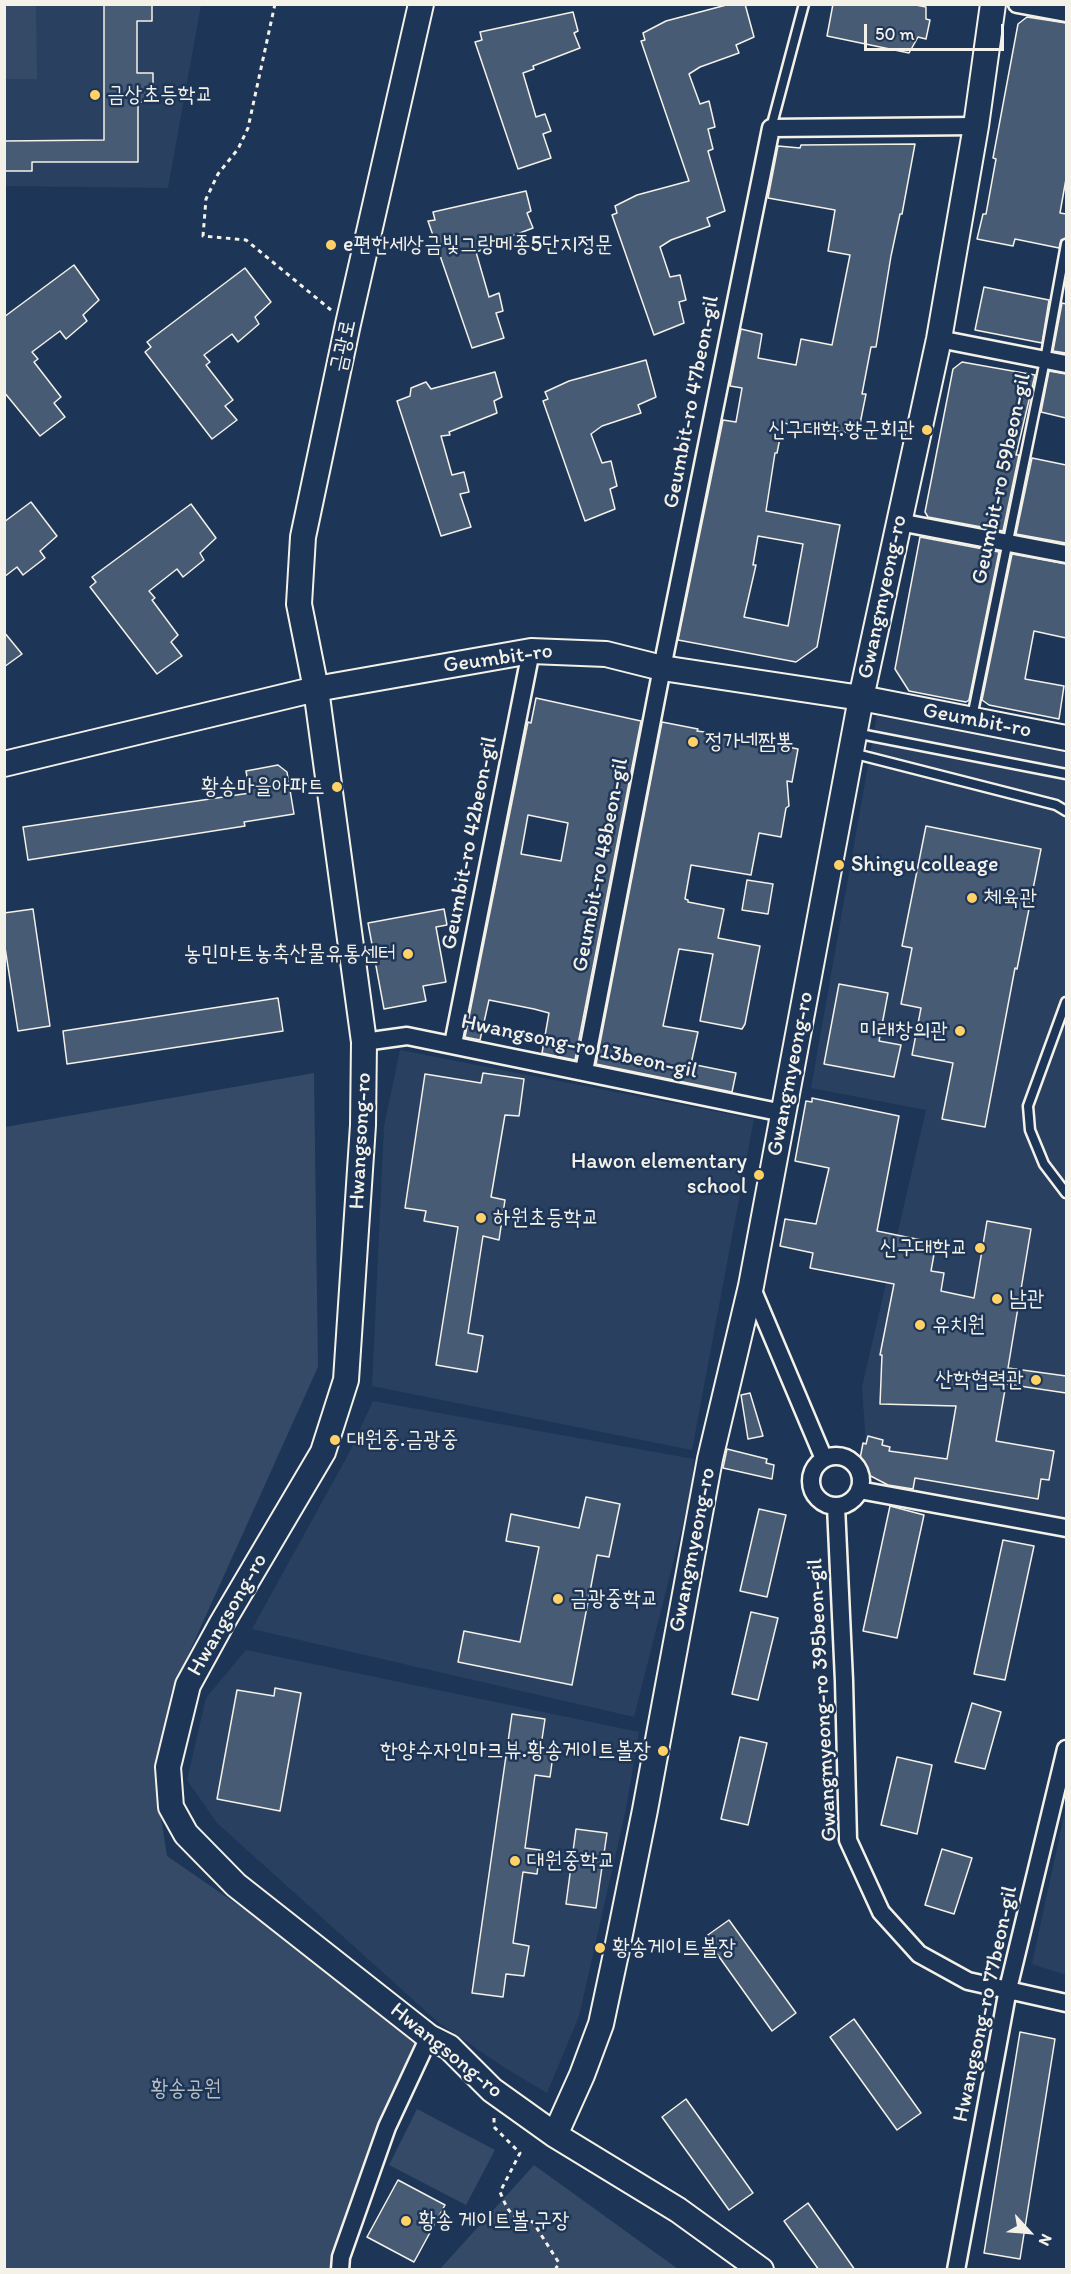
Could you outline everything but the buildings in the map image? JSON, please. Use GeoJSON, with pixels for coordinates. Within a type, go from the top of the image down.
{"type":"FeatureCollection","features":[{"type":"Feature","properties":{"kind":"street","name":"금광로"},"geometry":{"type":"LineString","coordinates":[[316,689],[299,604],[303,537],[348,324],[421,4]]}},
{"type":"Feature","properties":{"kind":"street","name":"Gwangmyeong-ro"},"geometry":{"type":"LineString","coordinates":[[555,2135],[582,2075],[600,2024],[645,1810],[710,1460],[751,1286],[861,698],[939,339],[976,126],[993,4]]}},
{"type":"Feature","properties":{"kind":"street"},"geometry":{"type":"LineString","coordinates":[[1017,4],[1066,13]]}},
{"type":"Feature","properties":{"kind":"street"},"geometry":{"type":"LineString","coordinates":[[771,128],[976,126]]}},
{"type":"Feature","properties":{"kind":"street","name":"Geumbit-ro 47beon-gil"},"geometry":{"type":"LineString","coordinates":[[662,668],[771,128]]}},
{"type":"Feature","properties":{"kind":"street"},"geometry":{"type":"LineString","coordinates":[[939,339],[1066,364]]}},
{"type":"Feature","properties":{"kind":"street"},"geometry":{"type":"LineString","coordinates":[[899,522],[1066,554]]}},
{"type":"Feature","properties":{"kind":"street","name":"Geumbit-ro"},"geometry":{"type":"LineString","coordinates":[[4,764],[316,689],[531,651],[606,654],[662,668],[861,698],[1066,738]]}},
{"type":"Feature","properties":{"kind":"street","name":"Geumbit-ro 42beon-gil"},"geometry":{"type":"LineString","coordinates":[[453,1044],[531,651]]}},
{"type":"Feature","properties":{"kind":"street","name":"Geumbit-ro 48beon-gil"},"geometry":{"type":"LineString","coordinates":[[584,1071],[662,668]]}},
{"type":"Feature","properties":{"kind":"street","name":"Hwangsong-ro"},"geometry":{"type":"LineString","coordinates":[[316,689],[364,1042],[363,1125],[346,1380],[323,1452],[188,1684],[168,1767],[171,1807],[186,1834],[236,1885],[429,2037],[448,2048],[492,2090],[555,2135],[678,2210],[760,2270]]}},
{"type":"Feature","properties":{"kind":"street","name":"Hwangsong-ro 13beon-gil"},"geometry":{"type":"LineString","coordinates":[[364,1042],[407,1036],[783,1113]]}},
{"type":"Feature","properties":{"kind":"street"},"geometry":{"type":"LineString","coordinates":[[751,1286],[824,1459]]}},
{"type":"Feature","properties":{"kind":"street"},"geometry":{"type":"LineString","coordinates":[[832,1456],[849,1459],[860,1472],[860,1490],[849,1503],[836,1506],[823,1503],[812,1490],[813,1472],[824,1459],[832,1456]]}},
{"type":"Feature","properties":{"kind":"street"},"geometry":{"type":"LineString","coordinates":[[860,1490],[1066,1528]]}},
{"type":"Feature","properties":{"kind":"street","name":"Gwangmyeong-ro 395beon-gil"},"geometry":{"type":"LineString","coordinates":[[836,1506],[848,1840],[881,1912],[919,1954],[968,1981],[1066,2003]]}},
{"type":"Feature","properties":{"kind":"street","name":"Hwangsong-ro 77beon-gil"},"geometry":{"type":"LineString","coordinates":[[956,2270],[1008,1989],[1066,1749]]}},
{"type":"Feature","properties":{"kind":"street"},"geometry":{"type":"LineString","coordinates":[[340,2270],[341,2257],[387,2127],[429,2037]]}},
{"type":"Feature","properties":{"kind":"lane"},"geometry":{"type":"LineString","coordinates":[[771,128],[804,4]]}},
{"type":"Feature","properties":{"kind":"lane","name":"Geumbit-ro 59beon-gil"},"geometry":{"type":"LineString","coordinates":[[972,720],[1045,360],[1066,244]]}},
{"type":"Feature","properties":{"kind":"lane"},"geometry":{"type":"LineString","coordinates":[[853,743],[1066,774]]}},
{"type":"Feature","properties":{"kind":"lane"},"geometry":{"type":"LineString","coordinates":[[853,743],[1056,805],[1066,811]]}},
{"type":"Feature","properties":{"kind":"lane"},"geometry":{"type":"LineString","coordinates":[[1066,1002],[1028,1106],[1030,1130],[1044,1164],[1066,1193]]}},
{"type":"Feature","properties":{"kind":"path"},"geometry":{"type":"LineString","coordinates":[[275,4],[248,128],[238,149],[218,174],[206,199],[203,236],[246,240],[348,324]]}},
{"type":"Feature","properties":{"kind":"path"},"geometry":{"type":"LineString","coordinates":[[492,2090],[494,2127],[520,2153],[500,2192],[508,2210],[515,2218],[533,2222],[559,2263],[555,2270]]}},
{"type":"Feature","properties":{"kind":"shaded area","name":"금상초등학교"},"geometry":{"type":"Polygon","coordinates":[[[5,5],[201,5],[168,188],[5,186],[5,5]]]}},
{"type":"Feature","properties":{"kind":"shaded area","name":"신구대학교"},"geometry":{"type":"Polygon","coordinates":[[[878,709],[1066,748],[1066,1521],[894,1485],[868,1476],[862,1387],[926,1110],[811,1088],[878,709]]]}},
{"type":"Feature","properties":{"kind":"shaded area","name":"하원초등학교"},"geometry":{"type":"Polygon","coordinates":[[[400,1050],[754,1119],[692,1450],[372,1386],[384,1126],[400,1050]]]}},
{"type":"Feature","properties":{"kind":"shaded area","name":"금광중학교"},"geometry":{"type":"Polygon","coordinates":[[[373,1401],[694,1459],[691,1492],[634,1717],[252,1629],[349,1453],[373,1401]]]}},
{"type":"Feature","properties":{"kind":"shaded area","name":"대원중학교"},"geometry":{"type":"Polygon","coordinates":[[[246,1650],[639,1732],[626,1809],[579,2016],[547,2093],[502,2066],[439,2023],[217,1823],[187,1780],[206,1698],[246,1650]]]}},
{"type":"Feature","properties":{"kind":"shaded area"},"geometry":{"type":"Polygon","coordinates":[[[1066,1806],[1066,1975],[1032,1964],[1066,1806]]]}},
{"type":"Feature","properties":{"kind":"green space"},"geometry":{"type":"Polygon","coordinates":[[[4,5],[36,5],[37,79],[5,79],[4,5]]]}},
{"type":"Feature","properties":{"kind":"green space","name":"황송공원"},"geometry":{"type":"Polygon","coordinates":[[[314,1073],[318,1367],[171,1693],[155,1779],[167,1856],[429,2037],[354,2241],[347,2269],[5,2270],[5,1127],[314,1073]]]}},
{"type":"Feature","properties":{"kind":"green space"},"geometry":{"type":"Polygon","coordinates":[[[417,2109],[495,2150],[466,2205],[389,2165],[417,2109]]]}},
{"type":"Feature","properties":{"kind":"green space"},"geometry":{"type":"Polygon","coordinates":[[[534,2165],[678,2269],[440,2269],[534,2165]]]}},
{"type":"Feature","properties":{"kind":"place","name":"금상초등학교"},"geometry":{"type":"Point","coordinates":[95,95]}},
{"type":"Feature","properties":{"kind":"place","name":"e편한세상금빛그랑메종5단지정문"},"geometry":{"type":"Point","coordinates":[331,245]}},
{"type":"Feature","properties":{"kind":"place","name":"신구대학.향군회관"},"geometry":{"type":"Point","coordinates":[927,430]}},
{"type":"Feature","properties":{"kind":"place","name":"정가네짬뽕"},"geometry":{"type":"Point","coordinates":[693,742]}},
{"type":"Feature","properties":{"kind":"place","name":"황송마을아파트"},"geometry":{"type":"Point","coordinates":[337,787]}},
{"type":"Feature","properties":{"kind":"place","name":"Shingu colleage"},"geometry":{"type":"Point","coordinates":[839,865]}},
{"type":"Feature","properties":{"kind":"place","name":"체육관"},"geometry":{"type":"Point","coordinates":[972,898]}},
{"type":"Feature","properties":{"kind":"place","name":"농민마트농축산물유통센터"},"geometry":{"type":"Point","coordinates":[408,954]}},
{"type":"Feature","properties":{"kind":"place","name":"미래창의관"},"geometry":{"type":"Point","coordinates":[960,1031]}},
{"type":"Feature","properties":{"kind":"place","name":"Hawon elementary school"},"geometry":{"type":"Point","coordinates":[759,1175]}},
{"type":"Feature","properties":{"kind":"place","name":"하원초등학교"},"geometry":{"type":"Point","coordinates":[481,1218]}},
{"type":"Feature","properties":{"kind":"place","name":"신구대학교"},"geometry":{"type":"Point","coordinates":[980,1248]}},
{"type":"Feature","properties":{"kind":"place","name":"남관"},"geometry":{"type":"Point","coordinates":[997,1299]}},
{"type":"Feature","properties":{"kind":"place","name":"유치원"},"geometry":{"type":"Point","coordinates":[920,1325]}},
{"type":"Feature","properties":{"kind":"place","name":"산학협력관"},"geometry":{"type":"Point","coordinates":[1036,1380]}},
{"type":"Feature","properties":{"kind":"place","name":"대원중.금광중"},"geometry":{"type":"Point","coordinates":[335,1440]}},
{"type":"Feature","properties":{"kind":"place","name":"금광중학교"},"geometry":{"type":"Point","coordinates":[558,1599]}},
{"type":"Feature","properties":{"kind":"place","name":"한양수자인마크뷰.황송게이트볼장"},"geometry":{"type":"Point","coordinates":[663,1751]}},
{"type":"Feature","properties":{"kind":"place","name":"대원중학교"},"geometry":{"type":"Point","coordinates":[515,1861]}},
{"type":"Feature","properties":{"kind":"place","name":"황송게이트볼장"},"geometry":{"type":"Point","coordinates":[600,1948]}},
{"type":"Feature","properties":{"kind":"place","name":"황송 게이트볼 구장"},"geometry":{"type":"Point","coordinates":[406,2221]}}]}
